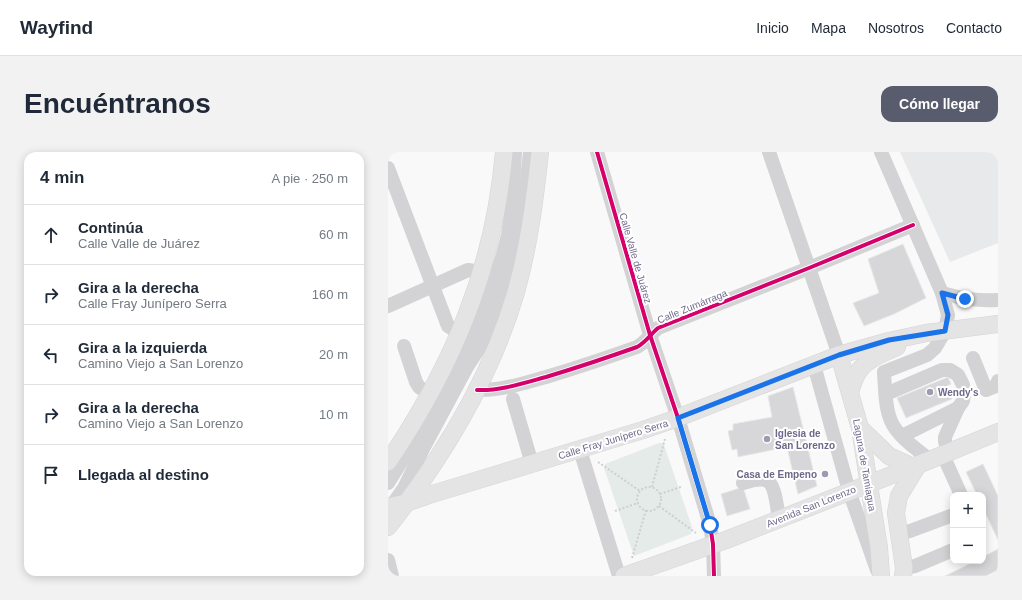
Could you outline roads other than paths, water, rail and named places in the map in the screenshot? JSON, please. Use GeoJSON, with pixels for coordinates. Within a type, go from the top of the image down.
{"type":"FeatureCollection","features":[{"type":"Feature","properties":{"kind":"main road"},"geometry":{"type":"LineString","coordinates":[[388,462],[406,436],[430,394],[460,334],[482,272],[494,225],[504,152]]}},
{"type":"Feature","properties":{"kind":"main road"},"geometry":{"type":"LineString","coordinates":[[388,527],[394,507],[444,448],[476,390],[500,339],[516,292],[526,249],[534,206],[540,152]]}},
{"type":"Feature","properties":{"kind":"main road","name":"Calle Fray Junípero Serra"},"geometry":{"type":"LineString","coordinates":[[394,507],[429,494],[643,430],[678,418],[839,355],[889,340],[926,333],[998,324]]}},
{"type":"Feature","properties":{"kind":"main road"},"geometry":{"type":"LineString","coordinates":[[850,392],[857,373],[864,365],[878,356],[926,333]]}},
{"type":"Feature","properties":{"kind":"main road","name":"Laguna de Tamiagua"},"geometry":{"type":"LineString","coordinates":[[839,355],[860,428],[879,548],[880,576]]}},
{"type":"Feature","properties":{"kind":"main road"},"geometry":{"type":"LineString","coordinates":[[860,428],[889,456],[930,460]]}},
{"type":"Feature","properties":{"kind":"main road","name":"Avenida San Lorenzo"},"geometry":{"type":"LineString","coordinates":[[628,572],[713,544],[869,484],[998,432]]}},
{"type":"Feature","properties":{"kind":"main road"},"geometry":{"type":"LineString","coordinates":[[904,572],[896,514],[899,496],[930,460]]}},
{"type":"Feature","properties":{"kind":"street"},"geometry":{"type":"LineString","coordinates":[[388,483],[416,438],[471,341],[502,258],[508,235],[512,205],[515,152]]}},
{"type":"Feature","properties":{"kind":"street"},"geometry":{"type":"LineString","coordinates":[[394,507],[467,367],[482,344],[512,262],[522,224],[530,152]]}},
{"type":"Feature","properties":{"kind":"street","name":"Calle Valle de Juárez"},"geometry":{"type":"LineString","coordinates":[[597,152],[650,335],[678,418],[710,525],[713,544],[714,576]]}},
{"type":"Feature","properties":{"kind":"street"},"geometry":{"type":"LineString","coordinates":[[769,152],[839,355]]}},
{"type":"Feature","properties":{"kind":"street"},"geometry":{"type":"LineString","coordinates":[[881,152],[942,293],[948,315],[945,331],[934,348],[927,355],[884,372]]}},
{"type":"Feature","properties":{"kind":"street"},"geometry":{"type":"LineString","coordinates":[[388,168],[448,326],[460,334]]}},
{"type":"Feature","properties":{"kind":"street","name":"Calle Zumárraga"},"geometry":{"type":"LineString","coordinates":[[476,390],[488,391],[525,383],[636,347],[642,344],[658,328],[913,225]]}},
{"type":"Feature","properties":{"kind":"street"},"geometry":{"type":"LineString","coordinates":[[388,306],[468,270],[482,272]]}},
{"type":"Feature","properties":{"kind":"street"},"geometry":{"type":"LineString","coordinates":[[942,293],[978,301],[998,300]]}},
{"type":"Feature","properties":{"kind":"street"},"geometry":{"type":"LineString","coordinates":[[404,346],[416,382],[419,387],[430,394]]}},
{"type":"Feature","properties":{"kind":"street"},"geometry":{"type":"LineString","coordinates":[[878,356],[884,372],[888,412],[891,422],[902,436],[930,460],[958,492]]}},
{"type":"Feature","properties":{"kind":"street"},"geometry":{"type":"LineString","coordinates":[[973,358],[986,390],[996,386],[998,381]]}},
{"type":"Feature","properties":{"kind":"street"},"geometry":{"type":"LineString","coordinates":[[814,365],[849,491],[880,576]]}},
{"type":"Feature","properties":{"kind":"street"},"geometry":{"type":"LineString","coordinates":[[886,394],[942,370],[950,370],[958,375],[963,385],[963,402],[958,408],[945,437],[945,441],[930,460]]}},
{"type":"Feature","properties":{"kind":"street"},"geometry":{"type":"LineString","coordinates":[[513,399],[532,464]]}},
{"type":"Feature","properties":{"kind":"street"},"geometry":{"type":"LineString","coordinates":[[902,436],[958,408]]}},
{"type":"Feature","properties":{"kind":"street"},"geometry":{"type":"LineString","coordinates":[[580,450],[628,572]]}},
{"type":"Feature","properties":{"kind":"street"},"geometry":{"type":"LineString","coordinates":[[743,483],[758,480],[768,481],[773,489],[779,519]]}},
{"type":"Feature","properties":{"kind":"street"},"geometry":{"type":"LineString","coordinates":[[898,534],[950,516]]}},
{"type":"Feature","properties":{"kind":"street"},"geometry":{"type":"LineString","coordinates":[[904,572],[950,551]]}},
{"type":"Feature","properties":{"kind":"street"},"geometry":{"type":"LineString","coordinates":[[388,560],[392,576]]}},
{"type":"Feature","properties":{"kind":"place","name":"Wendy's"},"geometry":{"type":"Point","coordinates":[930,392]}},
{"type":"Feature","properties":{"kind":"place","name":"Iglesia de San Lorenzo"},"geometry":{"type":"Point","coordinates":[767,439]}},
{"type":"Feature","properties":{"kind":"place","name":"Casa de Empeno"},"geometry":{"type":"Point","coordinates":[825,474]}}]}
